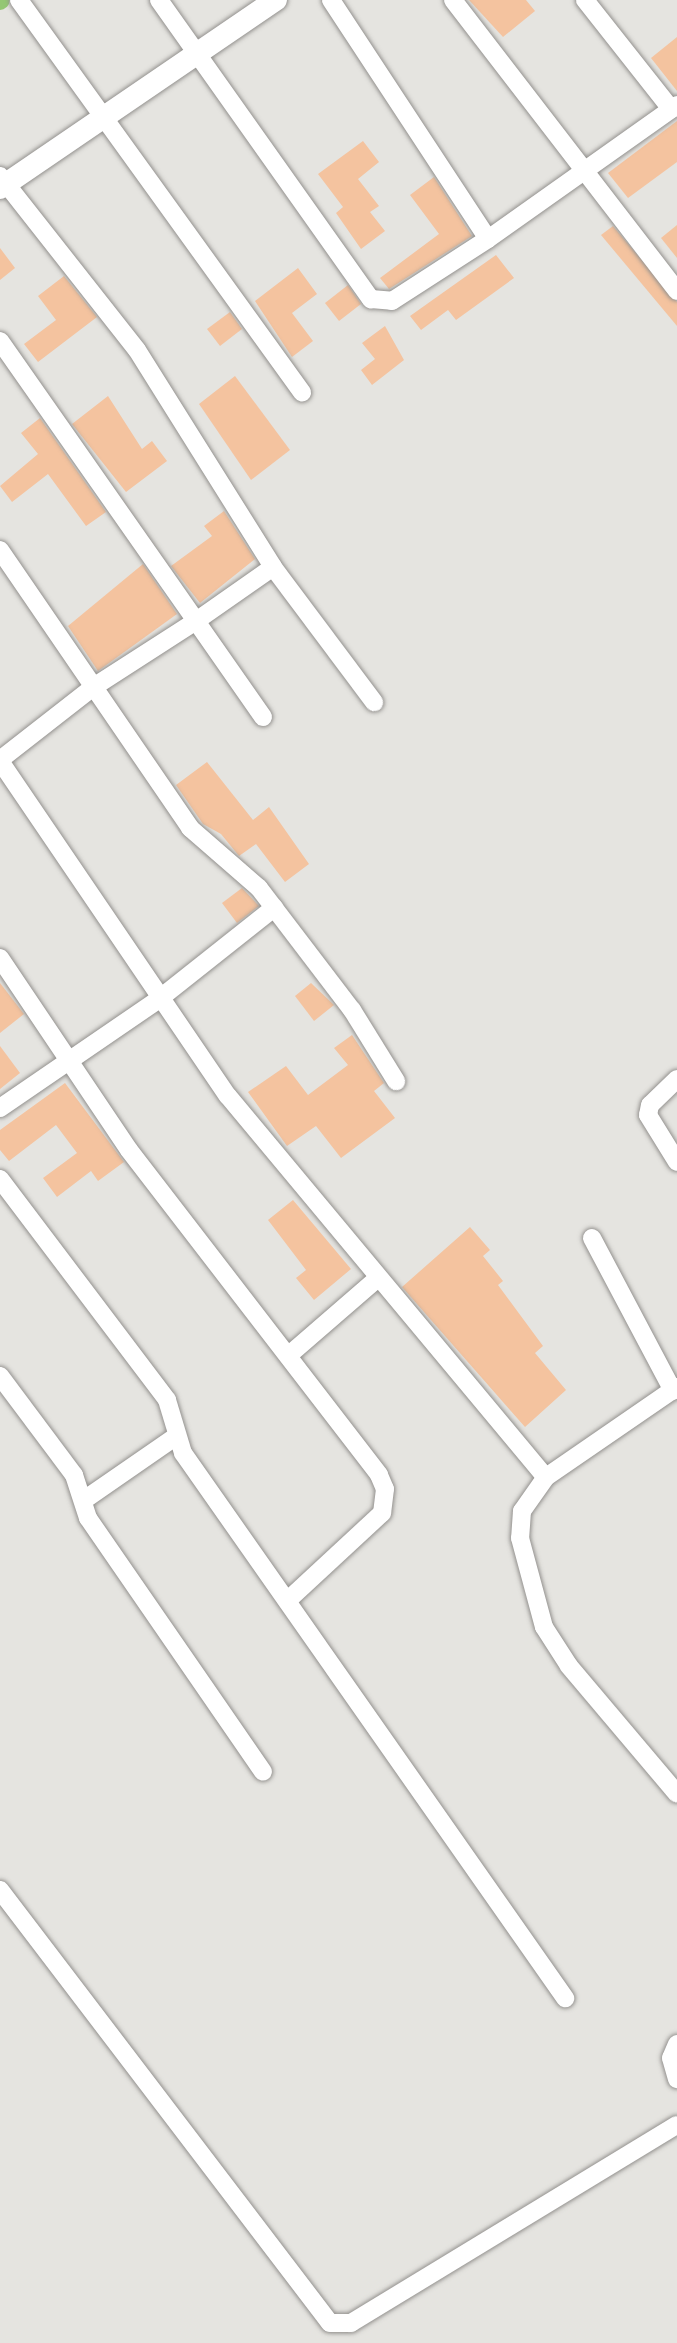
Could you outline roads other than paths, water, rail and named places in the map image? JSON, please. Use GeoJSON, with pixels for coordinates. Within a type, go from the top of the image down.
{"type":"FeatureCollection","features":[{"type":"Feature","properties":{"kind":"street"},"geometry":{"type":"LineString","coordinates":[[19,0],[35,19],[99,117],[302,393]]}},
{"type":"Feature","properties":{"kind":"street"},"geometry":{"type":"LineString","coordinates":[[159,0],[371,299],[392,301],[488,239],[674,107],[585,0]]}},
{"type":"Feature","properties":{"kind":"street"},"geometry":{"type":"LineString","coordinates":[[276,0],[2,183],[137,350],[273,567],[374,702]]}},
{"type":"Feature","properties":{"kind":"street"},"geometry":{"type":"LineString","coordinates":[[331,0],[488,239]]}},
{"type":"Feature","properties":{"kind":"street"},"geometry":{"type":"LineString","coordinates":[[453,0],[581,172],[676,287]]}},
{"type":"Feature","properties":{"kind":"street"},"geometry":{"type":"LineString","coordinates":[[0,340],[263,717]]}},
{"type":"Feature","properties":{"kind":"street"},"geometry":{"type":"LineString","coordinates":[[0,550],[92,688],[151,764],[200,840],[247,875],[274,908],[352,1010],[396,1081]]}},
{"type":"Feature","properties":{"kind":"street"},"geometry":{"type":"LineString","coordinates":[[273,567],[196,621],[92,688],[0,761],[159,999],[228,1096],[546,1477]]}},
{"type":"Feature","properties":{"kind":"street"},"geometry":{"type":"LineString","coordinates":[[0,1108],[68,1059],[159,999],[274,908]]}},
{"type":"Feature","properties":{"kind":"street"},"geometry":{"type":"LineString","coordinates":[[1,961],[129,1150],[289,1355],[379,1475],[386,1502],[357,1538],[288,1600]]}},
{"type":"Feature","properties":{"kind":"street"},"geometry":{"type":"LineString","coordinates":[[677,1078],[650,1105],[648,1115],[677,1162]]}},
{"type":"Feature","properties":{"kind":"street"},"geometry":{"type":"LineString","coordinates":[[0,1179],[167,1400],[175,1437],[565,1998]]}},
{"type":"Feature","properties":{"kind":"street"},"geometry":{"type":"LineString","coordinates":[[592,1238],[675,1389],[546,1477],[522,1510],[521,1529],[535,1606],[570,1666],[677,1794]]}},
{"type":"Feature","properties":{"kind":"street"},"geometry":{"type":"LineString","coordinates":[[289,1355],[378,1278]]}},
{"type":"Feature","properties":{"kind":"street"},"geometry":{"type":"LineString","coordinates":[[4,1388],[74,1475],[88,1518],[263,1772]]}},
{"type":"Feature","properties":{"kind":"street"},"geometry":{"type":"LineString","coordinates":[[84,1500],[175,1437]]}},
{"type":"Feature","properties":{"kind":"street"},"geometry":{"type":"LineString","coordinates":[[0,1890],[330,2323],[351,2323],[677,2125]]}},
{"type":"Feature","properties":{"kind":"street"},"geometry":{"type":"LineString","coordinates":[[677,2044],[671,2058],[677,2079]]}}]}
